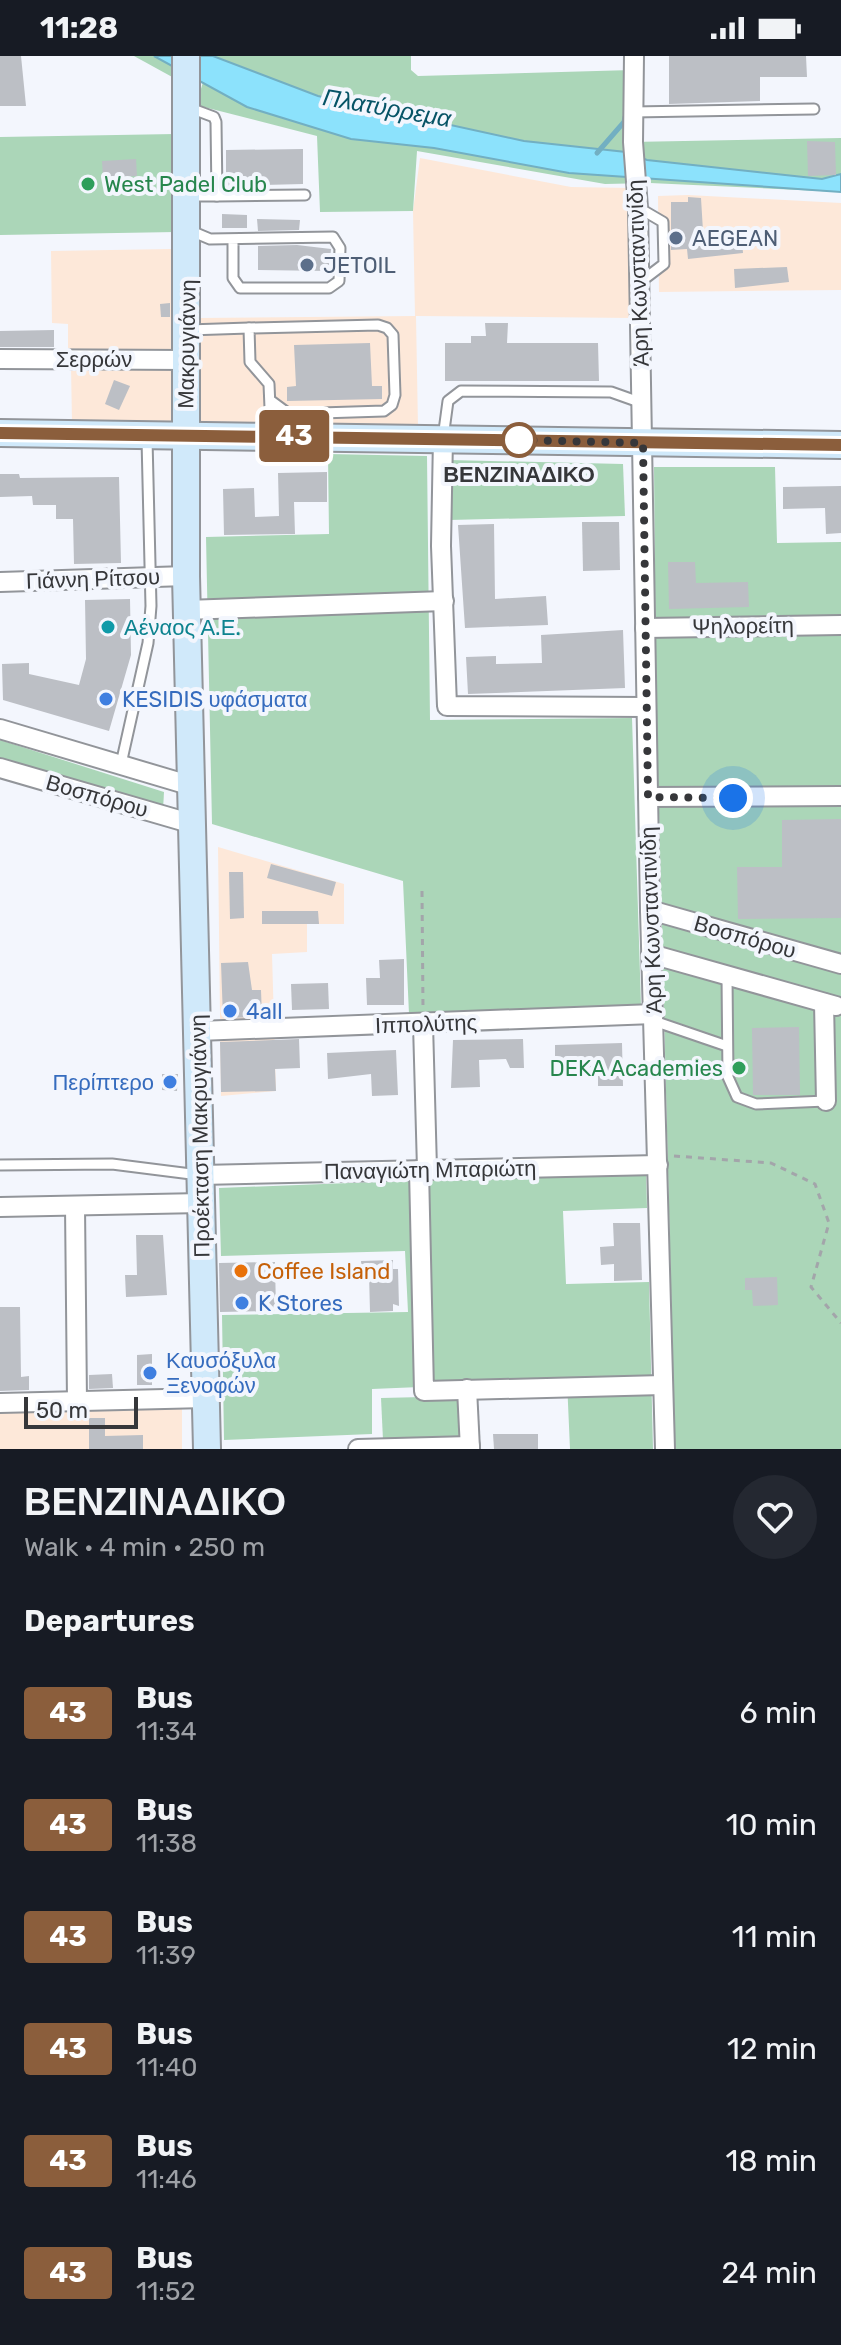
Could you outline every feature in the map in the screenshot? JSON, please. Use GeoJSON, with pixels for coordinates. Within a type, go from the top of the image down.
{"type":"FeatureCollection","features":[{"type":"Feature","properties":{"kind":"main road","name":"Μακρυγιάννη"},"geometry":{"type":"LineString","coordinates":[[186,56],[189,230],[186,610],[193,824]]}},
{"type":"Feature","properties":{"kind":"main road"},"geometry":{"type":"LineString","coordinates":[[0,433],[841,445]]}},
{"type":"Feature","properties":{"kind":"main road","name":"Προέκταση Μακρυγιάννη"},"geometry":{"type":"LineString","coordinates":[[193,824],[207,1449]]}},
{"type":"Feature","properties":{"kind":"street","name":"Άρη Κωνσταντινίδη"},"geometry":{"type":"LineString","coordinates":[[634,56],[633,142],[643,443],[650,910],[665,1449]]}},
{"type":"Feature","properties":{"kind":"street","name":"Σερρών"},"geometry":{"type":"LineString","coordinates":[[0,359],[187,360]]}},
{"type":"Feature","properties":{"kind":"street"},"geometry":{"type":"LineString","coordinates":[[443,438],[447,706],[646,707]]}},
{"type":"Feature","properties":{"kind":"street","name":"Γιάννη Ρίτσου"},"geometry":{"type":"LineString","coordinates":[[0,582],[186,576]]}},
{"type":"Feature","properties":{"kind":"street"},"geometry":{"type":"LineString","coordinates":[[186,610],[444,601]]}},
{"type":"Feature","properties":{"kind":"street","name":"Ψηλορείτη"},"geometry":{"type":"LineString","coordinates":[[645,628],[841,625]]}},
{"type":"Feature","properties":{"kind":"street","name":"Βοσπόρου"},"geometry":{"type":"LineString","coordinates":[[0,729],[192,786]]}},
{"type":"Feature","properties":{"kind":"street","name":"Βοσπόρου"},"geometry":{"type":"LineString","coordinates":[[0,768],[193,824]]}},
{"type":"Feature","properties":{"kind":"street"},"geometry":{"type":"LineString","coordinates":[[648,797],[841,796]]}},
{"type":"Feature","properties":{"kind":"street","name":"Βοσπόρου"},"geometry":{"type":"LineString","coordinates":[[650,910],[841,964]]}},
{"type":"Feature","properties":{"kind":"street","name":"Βοσπόρου"},"geometry":{"type":"LineString","coordinates":[[651,954],[830,1005],[826,1101]]}},
{"type":"Feature","properties":{"kind":"street","name":"Ιππολύτης"},"geometry":{"type":"LineString","coordinates":[[198,1031],[654,1018]]}},
{"type":"Feature","properties":{"kind":"street"},"geometry":{"type":"LineString","coordinates":[[423,1024],[424,1391],[663,1385]]}},
{"type":"Feature","properties":{"kind":"street","name":"Παναγιώτη Μπαριώτη"},"geometry":{"type":"LineString","coordinates":[[201,1175],[658,1160]]}},
{"type":"Feature","properties":{"kind":"street"},"geometry":{"type":"LineString","coordinates":[[0,1207],[202,1203]]}},
{"type":"Feature","properties":{"kind":"street"},"geometry":{"type":"LineString","coordinates":[[75,1206],[77,1401]]}},
{"type":"Feature","properties":{"kind":"street"},"geometry":{"type":"LineString","coordinates":[[358,1449],[470,1448],[467,1389]]}},
{"type":"Feature","properties":{"kind":"street"},"geometry":{"type":"LineString","coordinates":[[0,1403],[206,1398]]}},
{"type":"Feature","properties":{"kind":"lane"},"geometry":{"type":"LineString","coordinates":[[187,102],[214,117],[216,122],[217,196]]}},
{"type":"Feature","properties":{"kind":"lane"},"geometry":{"type":"LineString","coordinates":[[633,112],[814,109]]}},
{"type":"Feature","properties":{"kind":"lane"},"geometry":{"type":"LineString","coordinates":[[188,196],[305,195]]}},
{"type":"Feature","properties":{"kind":"lane"},"geometry":{"type":"LineString","coordinates":[[189,230],[210,239],[333,237],[340,248],[339,281],[329,288],[240,288],[233,278],[233,239]]}},
{"type":"Feature","properties":{"kind":"lane"},"geometry":{"type":"LineString","coordinates":[[188,330],[378,325],[387,328],[393,335],[395,395],[392,405],[384,411],[289,414],[270,400]]}},
{"type":"Feature","properties":{"kind":"lane"},"geometry":{"type":"LineString","coordinates":[[249,328],[250,362],[269,384],[271,436]]}},
{"type":"Feature","properties":{"kind":"lane"},"geometry":{"type":"LineString","coordinates":[[443,438],[448,401],[461,391],[611,392],[642,403]]}},
{"type":"Feature","properties":{"kind":"lane"},"geometry":{"type":"LineString","coordinates":[[121,764],[148,643],[151,577],[147,435]]}},
{"type":"Feature","properties":{"kind":"lane"},"geometry":{"type":"LineString","coordinates":[[727,976],[729,1084],[742,1101],[756,1104],[826,1101]]}},
{"type":"Feature","properties":{"kind":"lane"},"geometry":{"type":"LineString","coordinates":[[654,1018],[727,1046]]}},
{"type":"Feature","properties":{"kind":"lane"},"geometry":{"type":"LineString","coordinates":[[0,1165],[112,1164],[177,1175],[201,1175]]}},
{"type":"Feature","properties":{"kind":"path"},"geometry":{"type":"LineString","coordinates":[[422,891],[423,1024]]}},
{"type":"Feature","properties":{"kind":"path"},"geometry":{"type":"LineString","coordinates":[[658,1160],[771,1163],[815,1184],[829,1223],[811,1287],[841,1323]]}},
{"type":"Feature","properties":{"kind":"shaded area"},"geometry":{"type":"Polygon","coordinates":[[[420,158],[571,187],[630,188],[632,318],[416,316],[418,428],[199,427],[199,318],[415,316],[413,211],[420,158]]]}},
{"type":"Feature","properties":{"kind":"shaded area"},"geometry":{"type":"Polygon","coordinates":[[[658,196],[841,203],[841,290],[659,292],[658,196]]]}},
{"type":"Feature","properties":{"kind":"shaded area"},"geometry":{"type":"Polygon","coordinates":[[[171,249],[173,352],[68,353],[68,324],[52,323],[51,251],[171,249]]]}},
{"type":"Feature","properties":{"kind":"shaded area"},"geometry":{"type":"Polygon","coordinates":[[[172,365],[173,422],[72,423],[71,366],[172,365]]]}},
{"type":"Feature","properties":{"kind":"shaded area"},"geometry":{"type":"Polygon","coordinates":[[[218,847],[344,884],[344,924],[307,924],[307,952],[272,954],[276,1091],[221,1096],[218,847]]]}},
{"type":"Feature","properties":{"kind":"shaded area"},"geometry":{"type":"Polygon","coordinates":[[[182,1404],[182,1449],[0,1449],[0,1412],[182,1404]]]}},
{"type":"Feature","properties":{"kind":"green space"},"geometry":{"type":"Polygon","coordinates":[[[134,56],[176,56],[174,78],[134,56]]]}},
{"type":"Feature","properties":{"kind":"green space"},"geometry":{"type":"Polygon","coordinates":[[[205,56],[411,56],[411,70],[418,76],[632,70],[631,142],[841,138],[841,192],[650,183],[605,184],[417,151],[413,211],[320,212],[317,136],[196,105],[204,79],[205,56]]]}},
{"type":"Feature","properties":{"kind":"green space","name":"West Padel Club"},"geometry":{"type":"Polygon","coordinates":[[[175,134],[176,232],[0,235],[0,137],[175,134]]]}},
{"type":"Feature","properties":{"kind":"green space"},"geometry":{"type":"Polygon","coordinates":[[[328,454],[427,456],[430,720],[632,718],[641,1006],[409,1014],[403,881],[212,824],[206,537],[329,534],[328,454]]]}},
{"type":"Feature","properties":{"kind":"green space"},"geometry":{"type":"Polygon","coordinates":[[[449,460],[623,464],[625,516],[449,520],[449,460]]]}},
{"type":"Feature","properties":{"kind":"green space"},"geometry":{"type":"Polygon","coordinates":[[[654,467],[775,467],[777,543],[841,542],[841,1449],[675,1449],[656,693],[654,467]]]}},
{"type":"Feature","properties":{"kind":"green space"},"geometry":{"type":"Polygon","coordinates":[[[0,740],[164,792],[163,810],[0,761],[0,740]]]}},
{"type":"Feature","properties":{"kind":"green space"},"geometry":{"type":"Polygon","coordinates":[[[646,1172],[647,1208],[563,1211],[566,1284],[649,1282],[653,1449],[570,1449],[567,1381],[372,1389],[372,1434],[224,1440],[222,1315],[408,1312],[405,1251],[221,1256],[219,1188],[425,1180],[426,1176],[646,1172]]]}},
{"type":"Feature","properties":{"kind":"green space"},"geometry":{"type":"Polygon","coordinates":[[[466,1396],[468,1439],[383,1440],[381,1398],[466,1396]]]}},
{"type":"Feature","properties":{"kind":"water"},"geometry":{"type":"Polygon","coordinates":[[[154,56],[213,56],[318,96],[524,141],[626,152],[647,160],[822,179],[841,174],[841,192],[569,173],[434,148],[351,139],[247,107],[154,56]]]}},
{"type":"Feature","properties":{"kind":"building"},"geometry":{"type":"Polygon","coordinates":[[[0,56],[21,56],[26,106],[0,106],[0,56]]]}},
{"type":"Feature","properties":{"kind":"building"},"geometry":{"type":"Polygon","coordinates":[[[669,56],[806,56],[807,77],[760,77],[760,101],[669,104],[669,56]]]}},
{"type":"Feature","properties":{"kind":"building"},"geometry":{"type":"Polygon","coordinates":[[[807,141],[835,142],[836,175],[808,176],[807,141]]]}},
{"type":"Feature","properties":{"kind":"building"},"geometry":{"type":"Polygon","coordinates":[[[303,149],[303,184],[226,186],[226,150],[303,149]]]}},
{"type":"Feature","properties":{"kind":"building"},"geometry":{"type":"Polygon","coordinates":[[[136,159],[137,176],[103,178],[102,161],[136,159]]]}},
{"type":"Feature","properties":{"kind":"building"},"geometry":{"type":"Polygon","coordinates":[[[688,197],[701,198],[703,231],[741,229],[743,253],[688,259],[687,249],[671,250],[671,202],[688,202],[688,197]]]}},
{"type":"Feature","properties":{"kind":"building"},"geometry":{"type":"Polygon","coordinates":[[[222,214],[247,215],[247,228],[222,228],[222,214]]]}},
{"type":"Feature","properties":{"kind":"building"},"geometry":{"type":"Polygon","coordinates":[[[257,219],[300,220],[299,230],[258,231],[257,219]]]}},
{"type":"Feature","properties":{"kind":"building"},"geometry":{"type":"Polygon","coordinates":[[[297,245],[331,249],[329,271],[258,270],[258,246],[297,245]]]}},
{"type":"Feature","properties":{"kind":"building"},"geometry":{"type":"Polygon","coordinates":[[[354,255],[368,255],[369,273],[355,273],[354,255]]]}},
{"type":"Feature","properties":{"kind":"building"},"geometry":{"type":"Polygon","coordinates":[[[787,267],[789,282],[735,288],[734,269],[787,267]]]}},
{"type":"Feature","properties":{"kind":"building"},"geometry":{"type":"Polygon","coordinates":[[[170,303],[170,317],[161,317],[160,304],[170,303]]]}},
{"type":"Feature","properties":{"kind":"building"},"geometry":{"type":"Polygon","coordinates":[[[485,323],[508,323],[507,343],[598,343],[599,381],[445,381],[445,343],[471,343],[471,336],[486,336],[485,323]]]}},
{"type":"Feature","properties":{"kind":"building"},"geometry":{"type":"Polygon","coordinates":[[[54,330],[54,347],[0,347],[0,331],[54,330]]]}},
{"type":"Feature","properties":{"kind":"building"},"geometry":{"type":"Polygon","coordinates":[[[370,343],[372,386],[382,386],[382,399],[287,401],[287,387],[296,386],[294,345],[370,343]]]}},
{"type":"Feature","properties":{"kind":"building"},"geometry":{"type":"Polygon","coordinates":[[[114,380],[130,386],[119,410],[105,404],[114,380]]]}},
{"type":"Feature","properties":{"kind":"building"},"geometry":{"type":"Polygon","coordinates":[[[327,472],[327,502],[294,502],[295,534],[224,535],[223,489],[254,488],[255,517],[279,516],[278,473],[327,472]]]}},
{"type":"Feature","properties":{"kind":"building"},"geometry":{"type":"Polygon","coordinates":[[[0,474],[19,474],[20,478],[119,477],[121,563],[74,564],[73,519],[56,519],[56,505],[33,505],[32,496],[0,497],[0,474]]]}},
{"type":"Feature","properties":{"kind":"building"},"geometry":{"type":"Polygon","coordinates":[[[841,486],[841,533],[826,534],[825,508],[783,509],[783,487],[841,486]]]}},
{"type":"Feature","properties":{"kind":"building"},"geometry":{"type":"Polygon","coordinates":[[[582,522],[619,522],[620,570],[583,571],[582,522]]]}},
{"type":"Feature","properties":{"kind":"building"},"geometry":{"type":"Polygon","coordinates":[[[494,524],[495,599],[546,596],[548,625],[465,628],[458,525],[494,524]]]}},
{"type":"Feature","properties":{"kind":"building"},"geometry":{"type":"Polygon","coordinates":[[[668,562],[695,562],[696,583],[748,582],[749,607],[669,609],[668,562]]]}},
{"type":"Feature","properties":{"kind":"building"},"geometry":{"type":"Polygon","coordinates":[[[130,599],[131,655],[109,731],[3,700],[2,664],[29,663],[29,674],[79,685],[86,659],[85,600],[130,599]]]}},
{"type":"Feature","properties":{"kind":"building"},"geometry":{"type":"Polygon","coordinates":[[[623,630],[625,688],[468,694],[466,657],[496,656],[496,664],[542,663],[541,635],[623,630]]]}},
{"type":"Feature","properties":{"kind":"building"},"geometry":{"type":"Polygon","coordinates":[[[841,819],[841,918],[738,919],[737,867],[782,867],[782,820],[841,819]]]}},
{"type":"Feature","properties":{"kind":"building"},"geometry":{"type":"Polygon","coordinates":[[[271,864],[336,882],[332,896],[267,878],[271,864]]]}},
{"type":"Feature","properties":{"kind":"building"},"geometry":{"type":"Polygon","coordinates":[[[229,872],[243,872],[244,918],[230,919],[229,872]]]}},
{"type":"Feature","properties":{"kind":"building"},"geometry":{"type":"Polygon","coordinates":[[[262,911],[318,911],[319,924],[262,924],[262,911]]]}},
{"type":"Feature","properties":{"kind":"building"},"geometry":{"type":"Polygon","coordinates":[[[404,959],[404,1005],[367,1005],[366,978],[380,978],[379,960],[404,959]]]}},
{"type":"Feature","properties":{"kind":"building"},"geometry":{"type":"Polygon","coordinates":[[[248,962],[252,990],[261,990],[262,1017],[223,1018],[221,963],[248,962]]]}},
{"type":"Feature","properties":{"kind":"building"},"geometry":{"type":"Polygon","coordinates":[[[328,983],[329,1009],[292,1010],[291,984],[328,983]]]}},
{"type":"Feature","properties":{"kind":"building"},"geometry":{"type":"Polygon","coordinates":[[[799,1027],[800,1095],[753,1095],[752,1028],[799,1027]]]}},
{"type":"Feature","properties":{"kind":"building"},"geometry":{"type":"Polygon","coordinates":[[[299,1039],[300,1068],[275,1069],[276,1091],[221,1092],[220,1042],[299,1039]]]}},
{"type":"Feature","properties":{"kind":"building"},"geometry":{"type":"Polygon","coordinates":[[[523,1039],[524,1068],[510,1068],[506,1059],[479,1060],[480,1087],[451,1088],[453,1040],[523,1039]]]}},
{"type":"Feature","properties":{"kind":"building"},"geometry":{"type":"Polygon","coordinates":[[[622,1043],[623,1086],[598,1086],[598,1067],[555,1068],[555,1045],[622,1043]]]}},
{"type":"Feature","properties":{"kind":"building"},"geometry":{"type":"Polygon","coordinates":[[[396,1050],[398,1095],[372,1096],[371,1074],[328,1079],[327,1053],[396,1050]]]}},
{"type":"Feature","properties":{"kind":"building","name":"Περίπτερο"},"geometry":{"type":"Polygon","coordinates":[[[162,1074],[178,1074],[177,1091],[162,1090],[162,1074]]]}},
{"type":"Feature","properties":{"kind":"building"},"geometry":{"type":"Polygon","coordinates":[[[613,1223],[640,1223],[642,1280],[614,1281],[614,1264],[601,1265],[600,1247],[614,1246],[613,1223]]]}},
{"type":"Feature","properties":{"kind":"building"},"geometry":{"type":"Polygon","coordinates":[[[136,1235],[163,1235],[167,1295],[126,1297],[125,1275],[137,1275],[136,1235]]]}},
{"type":"Feature","properties":{"kind":"building"},"geometry":{"type":"Polygon","coordinates":[[[393,1260],[393,1269],[398,1269],[399,1306],[393,1304],[393,1311],[370,1312],[369,1274],[362,1275],[361,1261],[393,1260]]]}},
{"type":"Feature","properties":{"kind":"building"},"geometry":{"type":"Polygon","coordinates":[[[275,1262],[276,1311],[220,1312],[219,1263],[275,1262]]]}},
{"type":"Feature","properties":{"kind":"building"},"geometry":{"type":"Polygon","coordinates":[[[777,1277],[778,1305],[753,1306],[752,1290],[745,1290],[745,1278],[777,1277]]]}},
{"type":"Feature","properties":{"kind":"building"},"geometry":{"type":"Polygon","coordinates":[[[0,1307],[20,1307],[21,1377],[29,1376],[29,1390],[0,1391],[0,1307]]]}},
{"type":"Feature","properties":{"kind":"building"},"geometry":{"type":"Polygon","coordinates":[[[152,1354],[152,1385],[137,1385],[137,1355],[152,1354]]]}},
{"type":"Feature","properties":{"kind":"building"},"geometry":{"type":"Polygon","coordinates":[[[112,1374],[113,1388],[89,1389],[89,1375],[112,1374]]]}},
{"type":"Feature","properties":{"kind":"building"},"geometry":{"type":"Polygon","coordinates":[[[89,1418],[105,1418],[105,1436],[143,1435],[143,1449],[89,1449],[89,1418]]]}},
{"type":"Feature","properties":{"kind":"building"},"geometry":{"type":"Polygon","coordinates":[[[493,1434],[538,1434],[538,1449],[494,1449],[493,1434]]]}},
{"type":"Feature","properties":{"kind":"waterway"},"geometry":{"type":"LineString","coordinates":[[597,153],[625,117]]}},
{"type":"Feature","properties":{"kind":"bus line","name":"43"},"geometry":{"type":"LineString","coordinates":[[0,433],[841,445]]}},
{"type":"Feature","properties":{"kind":"place","name":"West Padel Club"},"geometry":{"type":"Point","coordinates":[88,184]}},
{"type":"Feature","properties":{"kind":"place","name":"AEGEAN"},"geometry":{"type":"Point","coordinates":[676,238]}},
{"type":"Feature","properties":{"kind":"place","name":"JETOIL"},"geometry":{"type":"Point","coordinates":[307,265]}},
{"type":"Feature","properties":{"kind":"place","name":"ΒΕΝΖΙΝΑΔΙΚΟ"},"geometry":{"type":"Point","coordinates":[519,440]}},
{"type":"Feature","properties":{"kind":"place","name":"Αέναος Α.Ε."},"geometry":{"type":"Point","coordinates":[108,627]}},
{"type":"Feature","properties":{"kind":"place","name":"KESIDIS υφάσματα"},"geometry":{"type":"Point","coordinates":[106,699]}},
{"type":"Feature","properties":{"kind":"place","name":"4all"},"geometry":{"type":"Point","coordinates":[230,1011]}},
{"type":"Feature","properties":{"kind":"place","name":"DEKA Academies"},"geometry":{"type":"Point","coordinates":[739,1068]}},
{"type":"Feature","properties":{"kind":"place","name":"Περίπτερο"},"geometry":{"type":"Point","coordinates":[170,1082]}},
{"type":"Feature","properties":{"kind":"place","name":"Coffee Island"},"geometry":{"type":"Point","coordinates":[241,1271]}},
{"type":"Feature","properties":{"kind":"place","name":"K Stores"},"geometry":{"type":"Point","coordinates":[242,1303]}},
{"type":"Feature","properties":{"kind":"place","name":"Καυσόξυλα Ξενοφών"},"geometry":{"type":"Point","coordinates":[150,1373]}},
{"type":"Feature","properties":{"kind":"route"},"geometry":{"type":"LineString","coordinates":[[519,440],[643,443],[648,797],[733,798]]}},
{"type":"Feature","properties":{"kind":"water label","name":"Πλατύρρεμα"},"geometry":{"type":"Point","coordinates":[387,108]}}]}
